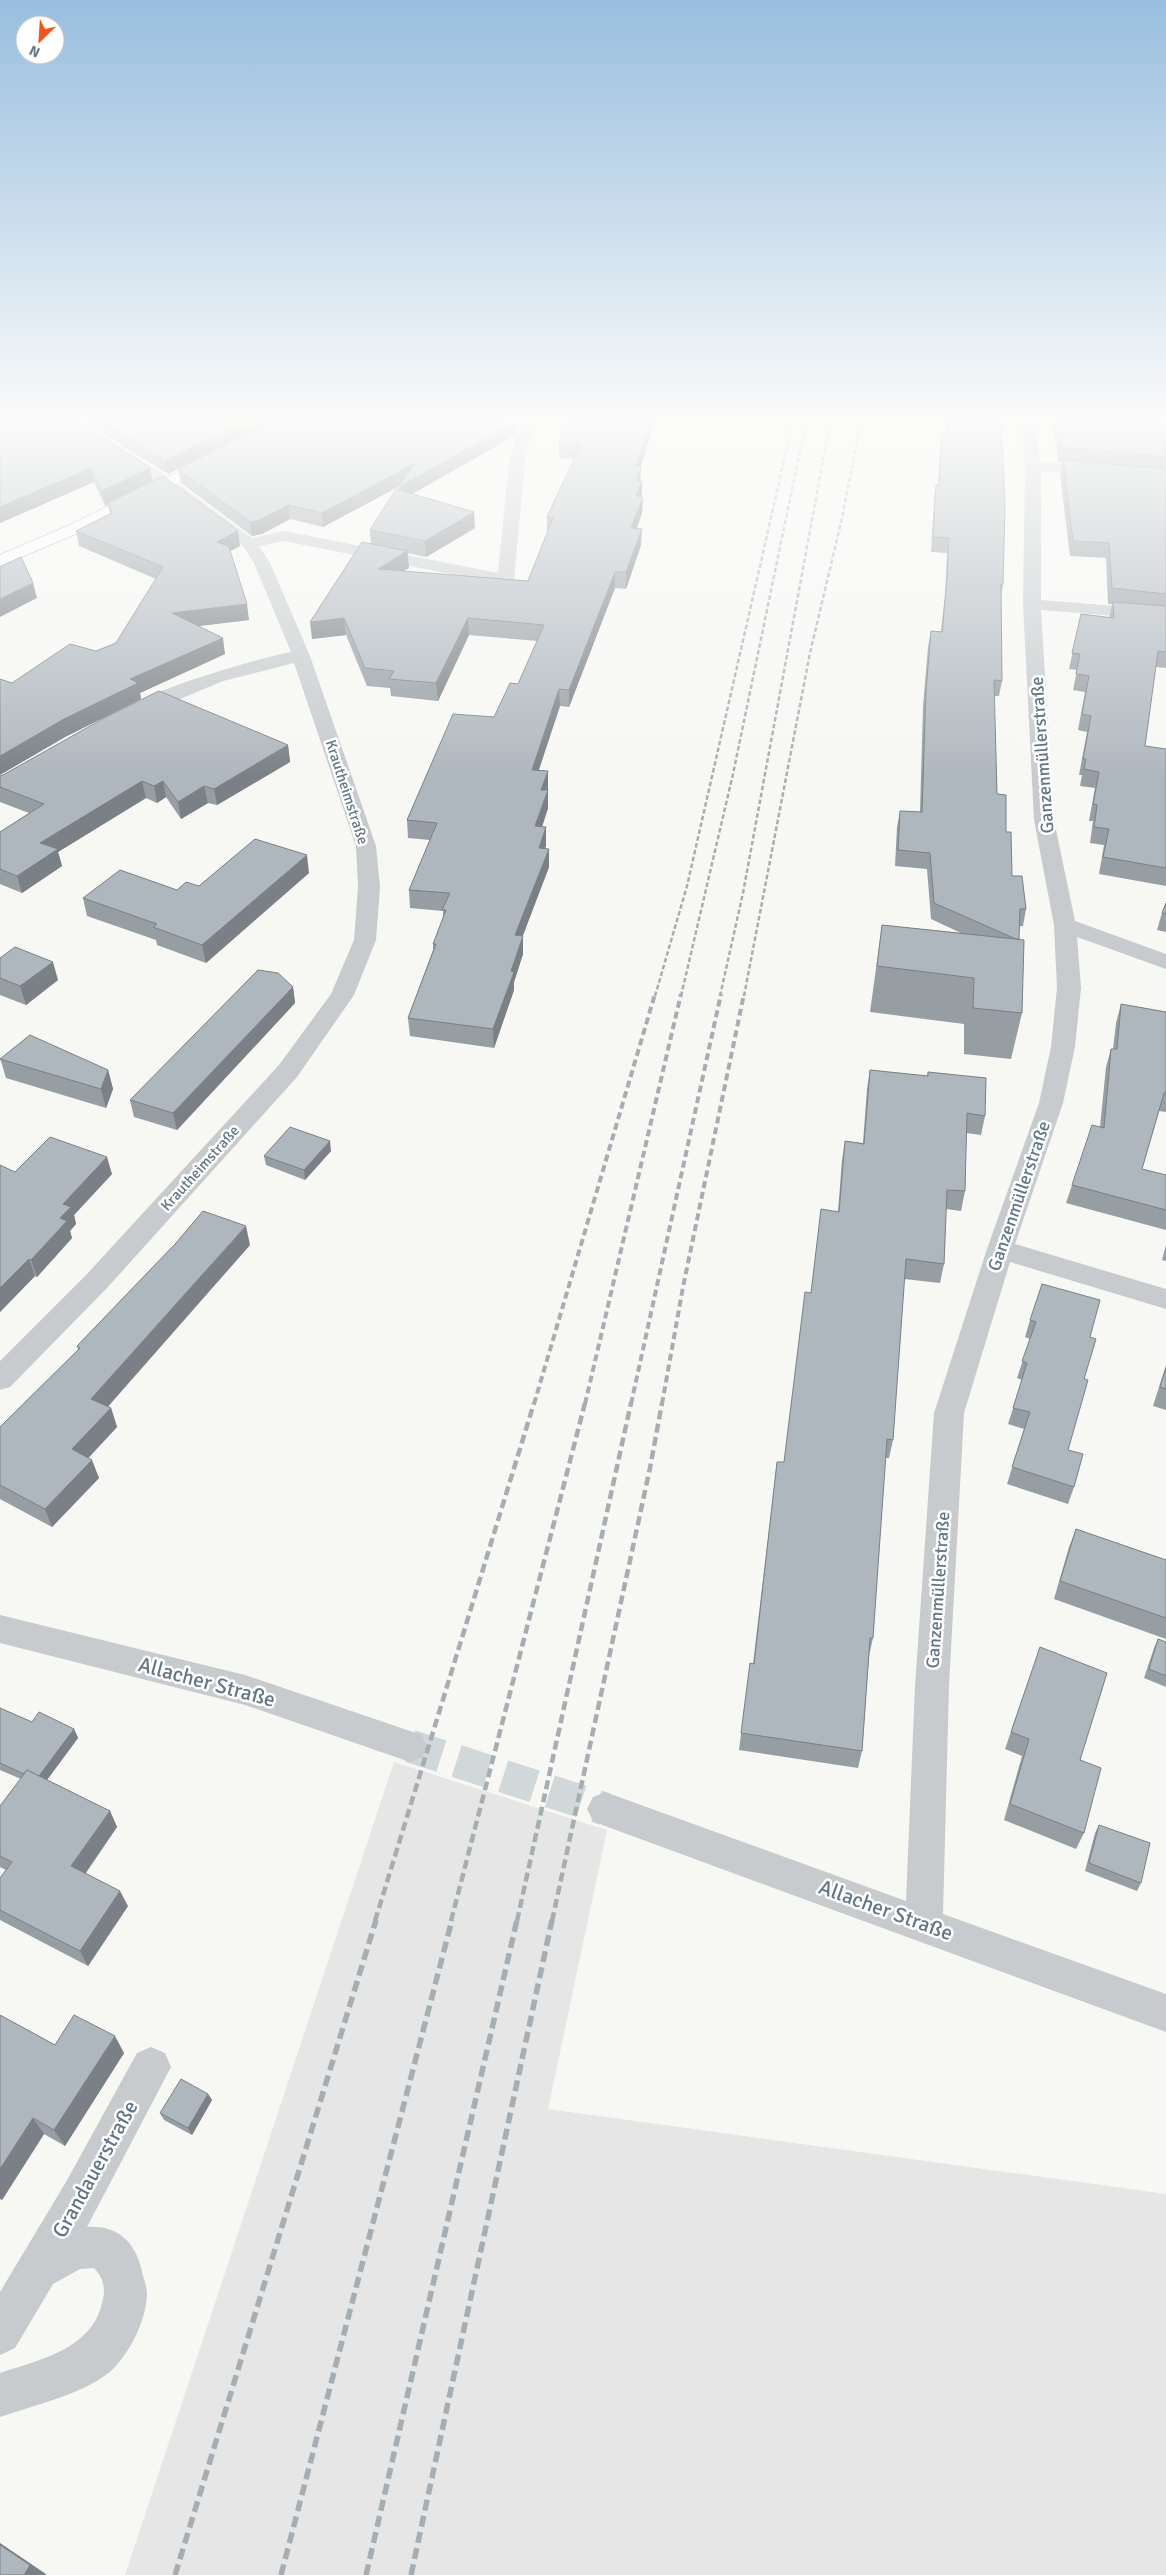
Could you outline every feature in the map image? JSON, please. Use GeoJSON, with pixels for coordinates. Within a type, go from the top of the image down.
{"type":"FeatureCollection","features":[{"type":"Feature","properties":{"kind":"street"},"geometry":{"type":"LineString","coordinates":[[0,561],[51,537]]}},
{"type":"Feature","properties":{"kind":"street","name":"Krautheimstraße"},"geometry":{"type":"LineString","coordinates":[[0,1379],[97,1281],[288,1071],[342,995],[366,940],[369,887],[366,846],[301,656],[262,563],[249,543],[241,537]]}},
{"type":"Feature","properties":{"kind":"street"},"geometry":{"type":"LineString","coordinates":[[249,543],[278,537]]}},
{"type":"Feature","properties":{"kind":"street"},"geometry":{"type":"LineString","coordinates":[[290,537],[506,580],[510,537]]}},
{"type":"Feature","properties":{"kind":"street","name":"Ganzenmüllerstraße"},"geometry":{"type":"LineString","coordinates":[[924,1924],[932,1686],[949,1413],[1000,1249],[1051,1102],[1063,1047],[1069,988],[1064,925],[1044,820],[1032,604],[1032,537]]}},
{"type":"Feature","properties":{"kind":"street"},"geometry":{"type":"LineString","coordinates":[[1032,604],[1166,615]]}},
{"type":"Feature","properties":{"kind":"street"},"geometry":{"type":"LineString","coordinates":[[122,716],[164,697],[268,661],[301,656]]}},
{"type":"Feature","properties":{"kind":"street"},"geometry":{"type":"LineString","coordinates":[[1064,925],[1166,962]]}},
{"type":"Feature","properties":{"kind":"street"},"geometry":{"type":"LineString","coordinates":[[1000,1249],[1166,1299]]}},
{"type":"Feature","properties":{"kind":"street","name":"Allacher Straße"},"geometry":{"type":"LineString","coordinates":[[0,1629],[245,1690],[410,1746]]}},
{"type":"Feature","properties":{"kind":"street","name":"Allacher Straße"},"geometry":{"type":"LineString","coordinates":[[604,1809],[1166,2013]]}},
{"type":"Feature","properties":{"kind":"street","name":"Grandauerstraße"},"geometry":{"type":"LineString","coordinates":[[0,2333],[81,2197],[151,2067]]}},
{"type":"Feature","properties":{"kind":"street","name":"Grandauerstraße"},"geometry":{"type":"LineString","coordinates":[[0,2395],[72,2370],[98,2352],[119,2325],[126,2294],[120,2265],[103,2248],[75,2248],[38,2270]]}},
{"type":"Feature","properties":{"kind":"shaded area"},"geometry":{"type":"Polygon","coordinates":[[[394,1762],[607,1830],[548,2109],[1166,2194],[1166,2575],[125,2575],[394,1762]]]}},
{"type":"Feature","properties":{"kind":"building"},"geometry":{"type":"Polygon","coordinates":[[[91,537],[226,537],[217,542],[229,547],[247,604],[172,613],[223,638],[130,679],[138,683],[64,719],[0,756],[0,679],[12,683],[70,644],[96,651],[116,643],[163,567],[91,537]]]}},
{"type":"Feature","properties":{"kind":"building"},"geometry":{"type":"Polygon","coordinates":[[[406,537],[431,537],[425,541],[406,537]]]}},
{"type":"Feature","properties":{"kind":"building"},"geometry":{"type":"Polygon","coordinates":[[[545,537],[639,537],[626,572],[615,572],[569,690],[559,689],[532,770],[548,771],[541,790],[548,790],[535,826],[546,827],[539,848],[549,849],[515,935],[523,936],[511,971],[514,972],[493,1029],[408,1018],[436,944],[433,944],[446,910],[442,910],[450,893],[409,890],[437,823],[407,820],[453,714],[494,717],[510,683],[518,684],[544,625],[468,618],[436,683],[389,679],[394,671],[365,668],[344,618],[310,622],[362,542],[407,551],[378,569],[528,581],[545,537]]]}},
{"type":"Feature","properties":{"kind":"building"},"geometry":{"type":"Polygon","coordinates":[[[936,537],[1004,537],[1003,584],[1001,584],[1002,681],[994,680],[997,794],[1006,795],[1006,832],[1011,832],[1012,876],[1022,876],[1026,909],[1020,909],[1019,939],[934,903],[930,853],[898,850],[900,811],[922,812],[926,691],[931,631],[942,632],[949,538],[936,537]]]}},
{"type":"Feature","properties":{"kind":"building"},"geometry":{"type":"Polygon","coordinates":[[[1073,537],[1166,537],[1166,594],[1112,588],[1109,543],[1073,541],[1073,537]]]}},
{"type":"Feature","properties":{"kind":"building"},"geometry":{"type":"Polygon","coordinates":[[[21,557],[33,583],[0,599],[0,567],[21,557]]]}},
{"type":"Feature","properties":{"kind":"building"},"geometry":{"type":"Polygon","coordinates":[[[1113,602],[1166,606],[1166,652],[1158,651],[1145,746],[1166,749],[1166,868],[1103,857],[1109,829],[1094,827],[1097,805],[1093,804],[1099,772],[1084,769],[1086,759],[1083,759],[1091,716],[1082,714],[1089,676],[1076,674],[1080,654],[1072,653],[1081,614],[1114,618],[1113,602]]]}},
{"type":"Feature","properties":{"kind":"building"},"geometry":{"type":"Polygon","coordinates":[[[159,691],[288,745],[214,789],[204,786],[178,802],[163,781],[154,786],[142,781],[40,843],[58,849],[17,876],[0,869],[0,832],[44,804],[0,787],[0,776],[106,717],[159,691]]]}},
{"type":"Feature","properties":{"kind":"building"},"geometry":{"type":"Polygon","coordinates":[[[255,839],[307,855],[202,945],[153,927],[157,924],[83,898],[120,870],[177,890],[186,882],[199,886],[255,839]]]}},
{"type":"Feature","properties":{"kind":"building"},"geometry":{"type":"Polygon","coordinates":[[[1166,903],[1166,914],[1162,913],[1166,903]]]}},
{"type":"Feature","properties":{"kind":"building"},"geometry":{"type":"Polygon","coordinates":[[[882,925],[1024,940],[1022,1013],[973,1008],[974,978],[877,966],[882,925]]]}},
{"type":"Feature","properties":{"kind":"building"},"geometry":{"type":"Polygon","coordinates":[[[15,947],[53,962],[20,986],[0,978],[0,958],[15,947]]]}},
{"type":"Feature","properties":{"kind":"building"},"geometry":{"type":"Polygon","coordinates":[[[258,970],[278,973],[293,987],[173,1113],[130,1100],[258,970]]]}},
{"type":"Feature","properties":{"kind":"building"},"geometry":{"type":"Polygon","coordinates":[[[1121,1004],[1166,1012],[1166,1093],[1164,1093],[1142,1169],[1166,1175],[1166,1210],[1072,1185],[1092,1125],[1104,1128],[1111,1049],[1117,1049],[1121,1004]]]}},
{"type":"Feature","properties":{"kind":"building"},"geometry":{"type":"Polygon","coordinates":[[[30,1035],[108,1070],[101,1089],[0,1059],[30,1035]]]}},
{"type":"Feature","properties":{"kind":"building"},"geometry":{"type":"Polygon","coordinates":[[[870,1070],[928,1076],[928,1072],[986,1078],[985,1116],[967,1113],[965,1191],[947,1190],[944,1264],[906,1259],[893,1440],[887,1439],[873,1638],[870,1638],[862,1751],[741,1733],[750,1663],[754,1664],[777,1462],[784,1462],[805,1292],[811,1293],[821,1209],[839,1212],[845,1141],[864,1144],[870,1070]]]}},
{"type":"Feature","properties":{"kind":"building"},"geometry":{"type":"Polygon","coordinates":[[[290,1127],[330,1141],[304,1170],[264,1156],[290,1127]]]}},
{"type":"Feature","properties":{"kind":"building"},"geometry":{"type":"Polygon","coordinates":[[[50,1137],[107,1157],[63,1204],[71,1207],[60,1218],[67,1221],[31,1260],[29,1259],[0,1288],[0,1165],[15,1172],[50,1137]]]}},
{"type":"Feature","properties":{"kind":"building"},"geometry":{"type":"Polygon","coordinates":[[[203,1211],[246,1226],[91,1399],[111,1408],[72,1449],[92,1460],[45,1509],[0,1485],[0,1427],[80,1348],[77,1346],[176,1243],[203,1211]]]}},
{"type":"Feature","properties":{"kind":"building"},"geometry":{"type":"Polygon","coordinates":[[[1042,1284],[1100,1300],[1090,1337],[1096,1339],[1084,1379],[1088,1380],[1068,1450],[1083,1454],[1074,1487],[1012,1467],[1030,1412],[1013,1408],[1027,1363],[1022,1361],[1036,1322],[1030,1320],[1042,1284]]]}},
{"type":"Feature","properties":{"kind":"building"},"geometry":{"type":"Polygon","coordinates":[[[1166,1368],[1166,1389],[1160,1387],[1166,1368]]]}},
{"type":"Feature","properties":{"kind":"building"},"geometry":{"type":"Polygon","coordinates":[[[1076,1529],[1166,1560],[1166,1618],[1060,1581],[1076,1529]]]}},
{"type":"Feature","properties":{"kind":"building"},"geometry":{"type":"Polygon","coordinates":[[[1158,1639],[1166,1642],[1166,1676],[1149,1669],[1158,1639]]]}},
{"type":"Feature","properties":{"kind":"building"},"geometry":{"type":"Polygon","coordinates":[[[1040,1647],[1107,1673],[1080,1760],[1101,1768],[1084,1833],[1010,1804],[1029,1739],[1011,1732],[1040,1647]]]}},
{"type":"Feature","properties":{"kind":"building"},"geometry":{"type":"Polygon","coordinates":[[[0,1708],[32,1722],[39,1712],[74,1729],[39,1776],[27,1770],[24,1774],[0,1763],[0,1708]]]}},
{"type":"Feature","properties":{"kind":"building"},"geometry":{"type":"Polygon","coordinates":[[[27,1770],[110,1811],[71,1866],[120,1891],[80,1951],[0,1910],[0,1878],[12,1862],[0,1856],[0,1806],[27,1770]]]}},
{"type":"Feature","properties":{"kind":"building"},"geometry":{"type":"Polygon","coordinates":[[[1099,1825],[1150,1843],[1141,1883],[1089,1863],[1099,1825]]]}},
{"type":"Feature","properties":{"kind":"building"},"geometry":{"type":"Polygon","coordinates":[[[0,2015],[55,2045],[74,2015],[115,2036],[54,2130],[33,2118],[0,2169],[0,2015]]]}},
{"type":"Feature","properties":{"kind":"building"},"geometry":{"type":"Polygon","coordinates":[[[181,2079],[208,2094],[188,2128],[160,2113],[181,2079]]]}},
{"type":"Feature","properties":{"kind":"building"},"geometry":{"type":"Polygon","coordinates":[[[0,2545],[30,2565],[24,2575],[0,2575],[0,2545]]]}},
{"type":"Feature","properties":{"kind":"tunnel"},"geometry":{"type":"LineString","coordinates":[[410,1746],[605,1809]]}},
{"type":"Feature","properties":{"kind":"railway"},"geometry":{"type":"LineString","coordinates":[[655,996],[687,886],[767,537]]}},
{"type":"Feature","properties":{"kind":"railway"},"geometry":{"type":"LineString","coordinates":[[681,996],[733,774],[782,537]]}},
{"type":"Feature","properties":{"kind":"railway"},"geometry":{"type":"LineString","coordinates":[[720,996],[743,893],[809,537]]}},
{"type":"Feature","properties":{"kind":"railway"},"geometry":{"type":"LineString","coordinates":[[744,996],[810,653],[837,537]]}},
{"type":"Feature","properties":{"kind":"railway"},"geometry":{"type":"LineString","coordinates":[[534,1404],[655,994]]}},
{"type":"Feature","properties":{"kind":"railway"},"geometry":{"type":"LineString","coordinates":[[585,1404],[681,994]]}},
{"type":"Feature","properties":{"kind":"railway"},"geometry":{"type":"LineString","coordinates":[[631,1404],[721,994]]}},
{"type":"Feature","properties":{"kind":"railway"},"geometry":{"type":"LineString","coordinates":[[662,1404],[683,1287],[744,994]]}},
{"type":"Feature","properties":{"kind":"railway"},"geometry":{"type":"LineString","coordinates":[[375,1921],[534,1403]]}},
{"type":"Feature","properties":{"kind":"railway"},"geometry":{"type":"LineString","coordinates":[[451,1921],[585,1403]]}},
{"type":"Feature","properties":{"kind":"railway"},"geometry":{"type":"LineString","coordinates":[[517,1921],[631,1403]]}},
{"type":"Feature","properties":{"kind":"railway"},"geometry":{"type":"LineString","coordinates":[[552,1921],[650,1468],[662,1403]]}},
{"type":"Feature","properties":{"kind":"railway"},"geometry":{"type":"LineString","coordinates":[[175,2575],[376,1920]]}},
{"type":"Feature","properties":{"kind":"railway"},"geometry":{"type":"LineString","coordinates":[[281,2575],[452,1920]]}},
{"type":"Feature","properties":{"kind":"railway"},"geometry":{"type":"LineString","coordinates":[[366,2575],[517,1920]]}},
{"type":"Feature","properties":{"kind":"railway"},"geometry":{"type":"LineString","coordinates":[[411,2575],[552,1920]]}}]}
